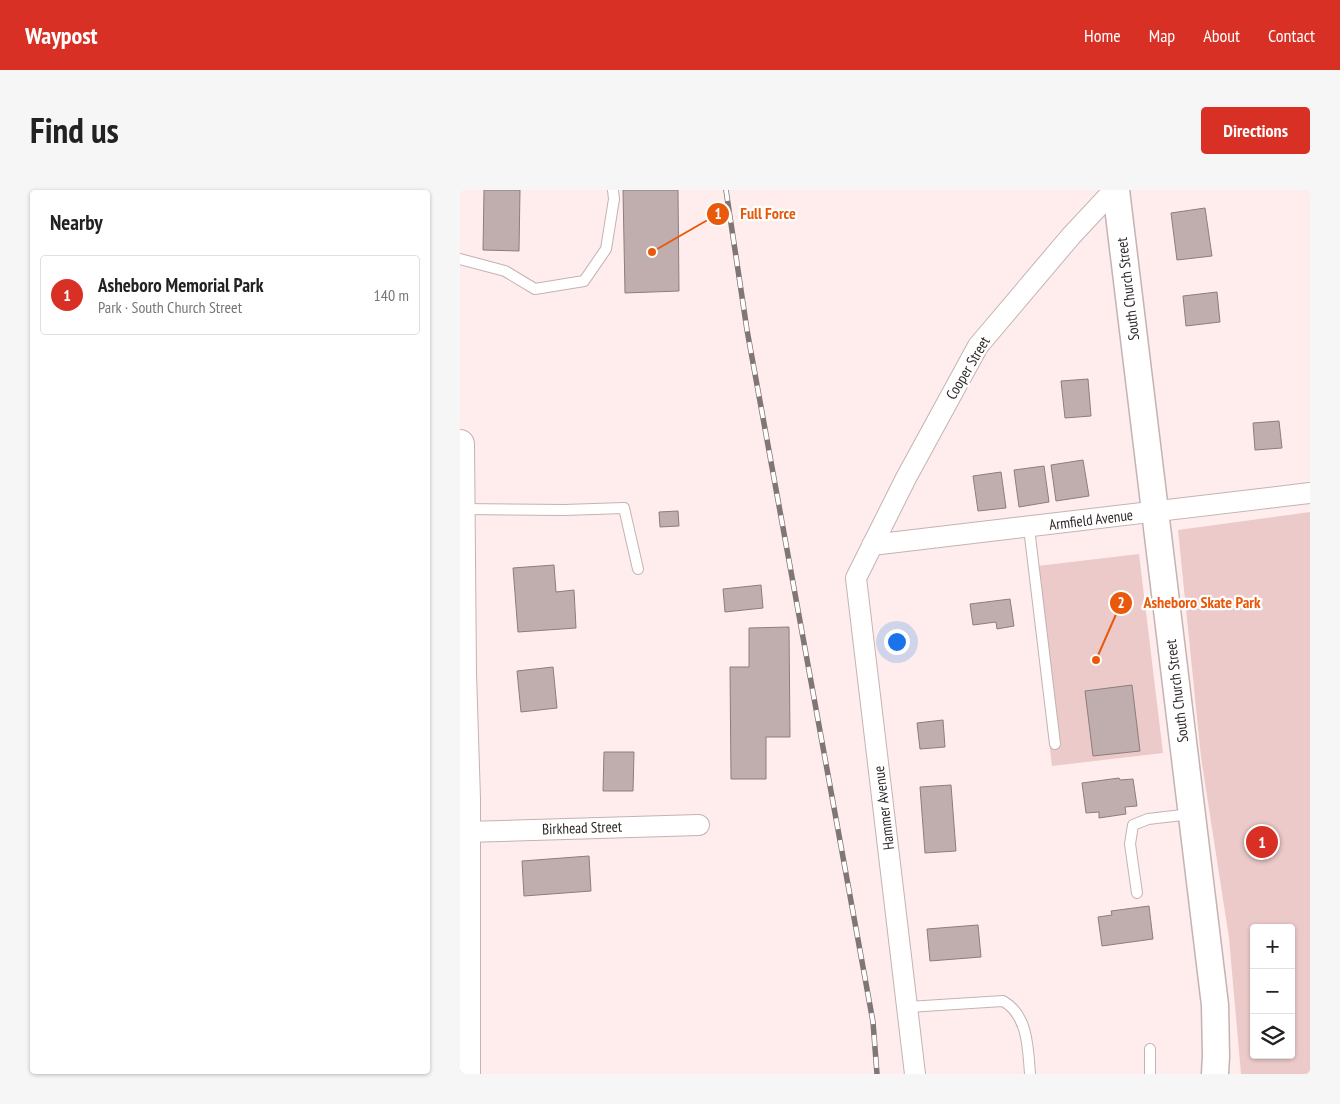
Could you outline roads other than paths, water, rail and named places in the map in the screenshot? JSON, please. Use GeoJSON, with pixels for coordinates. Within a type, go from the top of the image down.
{"type":"FeatureCollection","features":[{"type":"Feature","properties":{"kind":"main road"},"geometry":{"type":"LineString","coordinates":[[460,444],[462,673],[466,832],[466,1074]]}},
{"type":"Feature","properties":{"kind":"street","name":"South Church Street"},"geometry":{"type":"LineString","coordinates":[[1115,190],[1215,1005],[1215,1074]]}},
{"type":"Feature","properties":{"kind":"street","name":"Cooper Street"},"geometry":{"type":"LineString","coordinates":[[872,545],[978,346],[1071,236],[1115,190]]}},
{"type":"Feature","properties":{"kind":"street","name":"Armfield Avenue"},"geometry":{"type":"LineString","coordinates":[[872,545],[1029,528],[1310,493]]}},
{"type":"Feature","properties":{"kind":"street","name":"Hammer Avenue"},"geometry":{"type":"LineString","coordinates":[[872,545],[856,578],[915,1074]]}},
{"type":"Feature","properties":{"kind":"street","name":"Birkhead Street"},"geometry":{"type":"LineString","coordinates":[[466,832],[699,824]]}},
{"type":"Feature","properties":{"kind":"lane"},"geometry":{"type":"LineString","coordinates":[[460,259],[505,271],[535,289],[584,280],[606,249],[614,199],[613,190]]}},
{"type":"Feature","properties":{"kind":"lane"},"geometry":{"type":"LineString","coordinates":[[461,509],[564,510],[624,508],[638,569]]}},
{"type":"Feature","properties":{"kind":"lane"},"geometry":{"type":"LineString","coordinates":[[1029,528],[1055,744]]}},
{"type":"Feature","properties":{"kind":"lane"},"geometry":{"type":"LineString","coordinates":[[1137,893],[1130,844],[1133,825],[1148,819],[1192,814]]}},
{"type":"Feature","properties":{"kind":"lane"},"geometry":{"type":"LineString","coordinates":[[908,1007],[1003,1001],[1010,1005],[1018,1014],[1024,1027],[1030,1074]]}},
{"type":"Feature","properties":{"kind":"lane"},"geometry":{"type":"LineString","coordinates":[[1150,1049],[1150,1074]]}},
{"type":"Feature","properties":{"kind":"railway"},"geometry":{"type":"LineString","coordinates":[[726,190],[747,330],[873,1022],[877,1074]]}},
{"type":"Feature","properties":{"kind":"place","name":"Full Force"},"geometry":{"type":"Point","coordinates":[652,252]}},
{"type":"Feature","properties":{"kind":"place","name":"Asheboro Skate Park"},"geometry":{"type":"Point","coordinates":[1096,660]}},
{"type":"Feature","properties":{"kind":"place","name":"Asheboro Memorial Park"},"geometry":{"type":"Point","coordinates":[1262,842]}}]}
